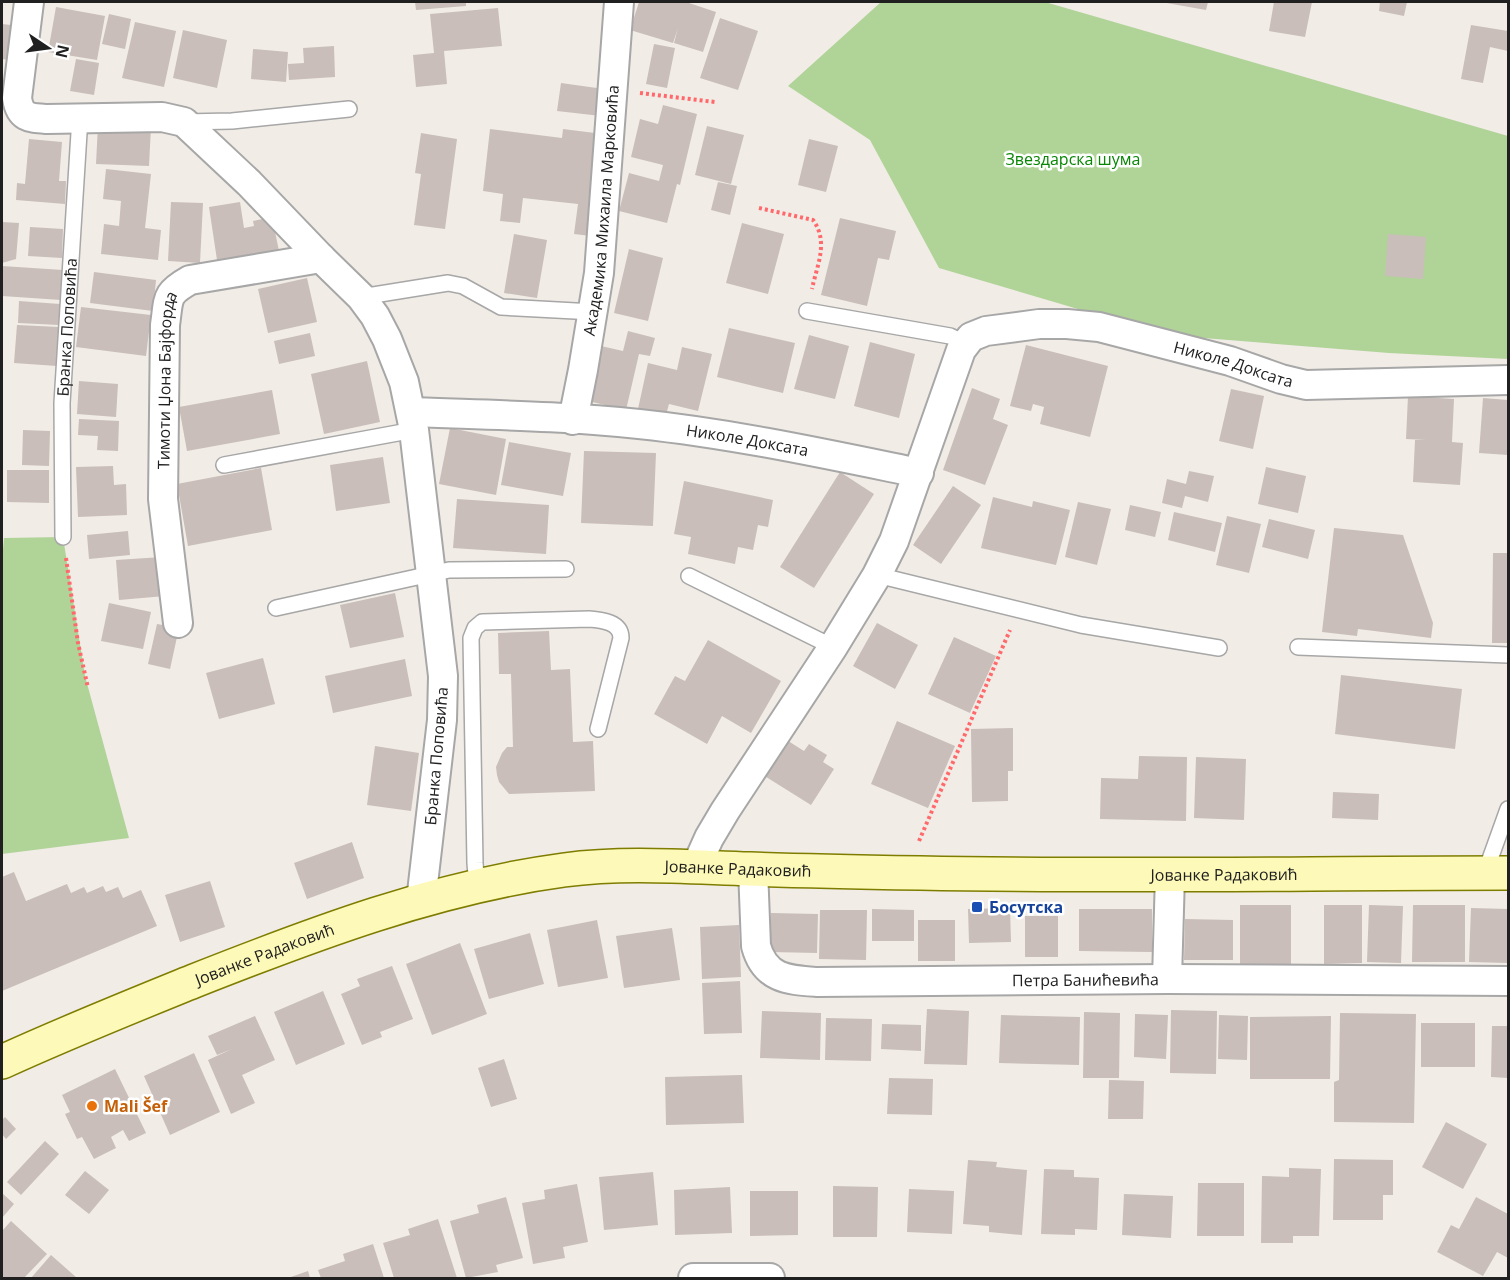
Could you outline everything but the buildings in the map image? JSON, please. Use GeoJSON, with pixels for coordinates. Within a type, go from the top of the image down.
{"type":"FeatureCollection","features":[{"type":"Feature","properties":{"kind":"main road","name":"Јованке Радаковић"},"geometry":{"type":"LineString","coordinates":[[2,1062],[257,956],[322,932],[421,901],[477,887],[561,871],[654,864],[922,873],[1170,875],[1497,873]]}},
{"type":"Feature","properties":{"kind":"street"},"geometry":{"type":"LineString","coordinates":[[29,2],[18,86],[19,108],[24,115],[31,118],[162,117],[184,122]]}},
{"type":"Feature","properties":{"kind":"street","name":"Академика Михаила Марковића"},"geometry":{"type":"LineString","coordinates":[[573,420],[594,312],[599,273],[619,2]]}},
{"type":"Feature","properties":{"kind":"street","name":"Бранка Поповића"},"geometry":{"type":"LineString","coordinates":[[184,122],[249,183],[361,297],[375,316],[397,360],[404,382],[412,421],[443,676],[443,705],[421,901]]}},
{"type":"Feature","properties":{"kind":"street","name":"Тимоти Џона Бајфорда"},"geometry":{"type":"LineString","coordinates":[[178,623],[164,499],[165,326],[169,300],[174,290],[190,280],[321,258]]}},
{"type":"Feature","properties":{"kind":"street","name":"Николе Доксата"},"geometry":{"type":"LineString","coordinates":[[965,343],[971,337],[986,331],[1039,324],[1067,324],[1099,327],[1230,361],[1281,379],[1306,385],[1509,380]]}},
{"type":"Feature","properties":{"kind":"street"},"geometry":{"type":"LineString","coordinates":[[696,867],[725,811],[878,575],[894,541],[965,343]]}},
{"type":"Feature","properties":{"kind":"street"},"geometry":{"type":"LineString","coordinates":[[412,421],[573,420]]}},
{"type":"Feature","properties":{"kind":"street","name":"Николе Доксата"},"geometry":{"type":"LineString","coordinates":[[573,420],[637,424],[749,439],[919,473]]}},
{"type":"Feature","properties":{"kind":"street","name":"Петра Банићевића"},"geometry":{"type":"LineString","coordinates":[[753,869],[756,946],[759,957],[765,966],[789,980],[817,982],[1509,981]]}},
{"type":"Feature","properties":{"kind":"street"},"geometry":{"type":"LineString","coordinates":[[1167,980],[1170,875]]}},
{"type":"Feature","properties":{"kind":"street"},"geometry":{"type":"LineString","coordinates":[[693,1278],[770,1278]]}},
{"type":"Feature","properties":{"kind":"lane"},"geometry":{"type":"LineString","coordinates":[[184,122],[241,120],[349,109]]}},
{"type":"Feature","properties":{"kind":"lane","name":"Бранка Поповића"},"geometry":{"type":"LineString","coordinates":[[63,537],[62,403],[80,117]]}},
{"type":"Feature","properties":{"kind":"lane"},"geometry":{"type":"LineString","coordinates":[[361,297],[448,283],[463,286],[501,307],[594,312]]}},
{"type":"Feature","properties":{"kind":"lane"},"geometry":{"type":"LineString","coordinates":[[807,311],[950,336],[965,343]]}},
{"type":"Feature","properties":{"kind":"lane"},"geometry":{"type":"LineString","coordinates":[[224,465],[412,421]]}},
{"type":"Feature","properties":{"kind":"lane"},"geometry":{"type":"LineString","coordinates":[[276,608],[465,568],[566,569]]}},
{"type":"Feature","properties":{"kind":"lane"},"geometry":{"type":"LineString","coordinates":[[878,575],[1081,626],[1219,648]]}},
{"type":"Feature","properties":{"kind":"lane"},"geometry":{"type":"LineString","coordinates":[[689,576],[833,647]]}},
{"type":"Feature","properties":{"kind":"lane"},"geometry":{"type":"LineString","coordinates":[[477,887],[471,639],[475,628],[482,622],[589,619],[603,620],[617,626],[621,639],[598,729]]}},
{"type":"Feature","properties":{"kind":"lane"},"geometry":{"type":"LineString","coordinates":[[1298,647],[1509,655]]}},
{"type":"Feature","properties":{"kind":"lane"},"geometry":{"type":"LineString","coordinates":[[1497,873],[1509,809]]}},
{"type":"Feature","properties":{"kind":"path"},"geometry":{"type":"LineString","coordinates":[[612,90],[715,102]]}},
{"type":"Feature","properties":{"kind":"path"},"geometry":{"type":"LineString","coordinates":[[759,207],[813,220],[820,230],[822,244],[807,311]]}},
{"type":"Feature","properties":{"kind":"path"},"geometry":{"type":"LineString","coordinates":[[63,537],[78,643],[88,688]]}},
{"type":"Feature","properties":{"kind":"path"},"geometry":{"type":"LineString","coordinates":[[917,845],[1019,610]]}},
{"type":"Feature","properties":{"kind":"green space","name":"Звездарска шума"},"geometry":{"type":"Polygon","coordinates":[[[881,2],[1045,2],[1508,136],[1508,359],[1389,353],[1166,335],[939,268],[870,140],[788,86],[881,2]]]}},
{"type":"Feature","properties":{"kind":"green space"},"geometry":{"type":"Polygon","coordinates":[[[63,537],[85,676],[129,838],[2,854],[2,561],[4,538],[63,537]]]}},
{"type":"Feature","properties":{"kind":"place","name":"Босутска"},"geometry":{"type":"Point","coordinates":[977,907]}},
{"type":"Feature","properties":{"kind":"place","name":"Mali Šef"},"geometry":{"type":"Point","coordinates":[92,1106]}}]}
